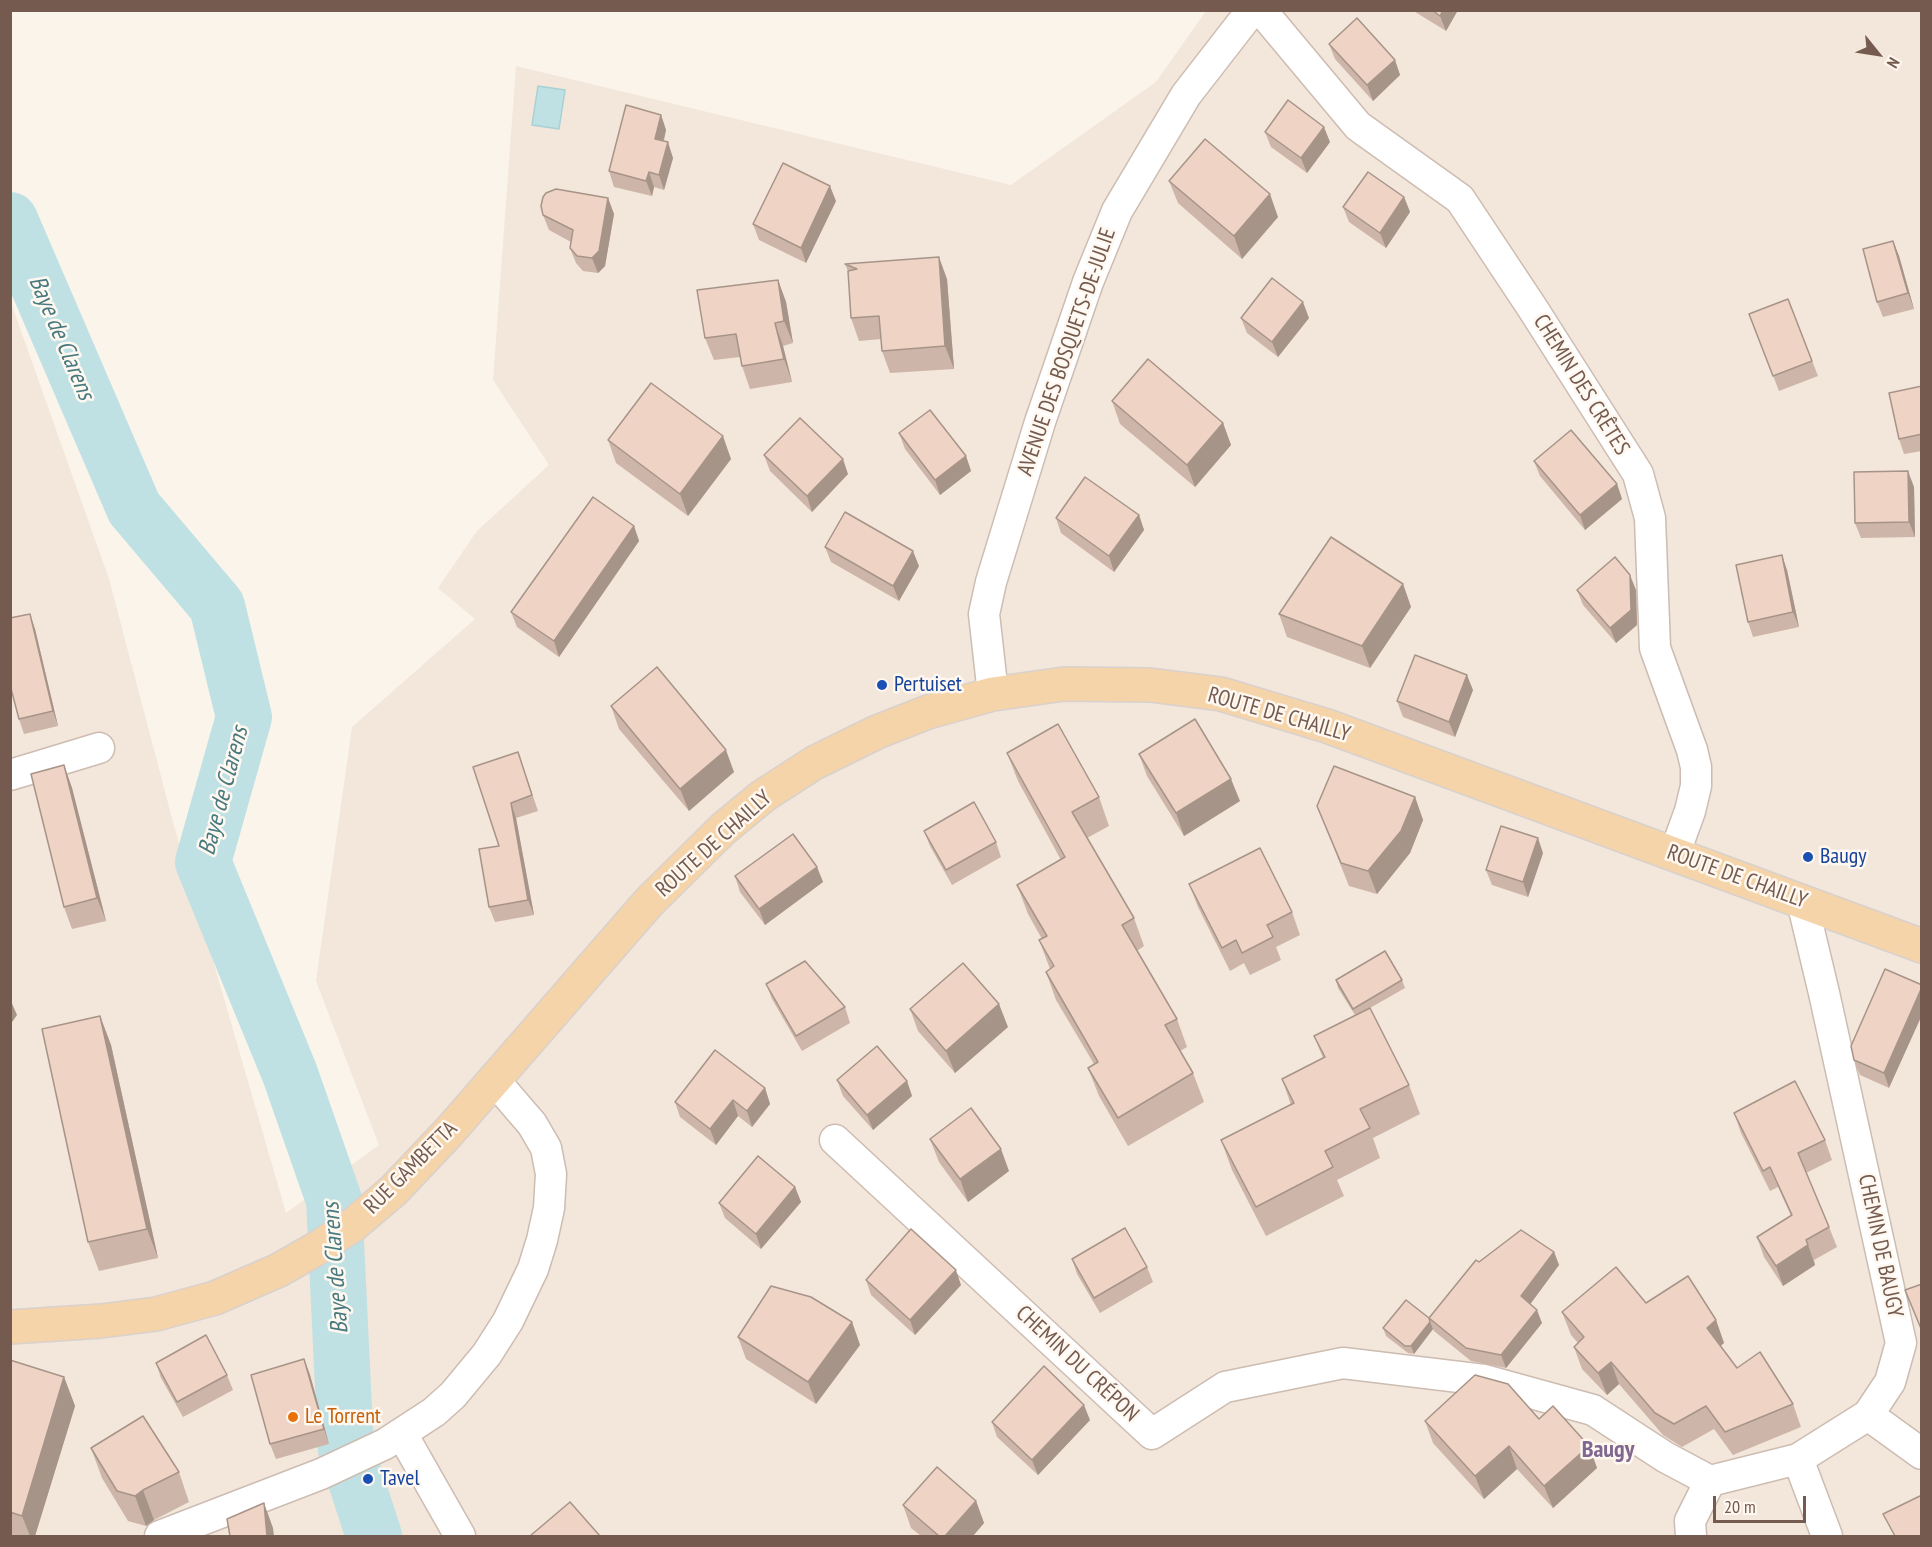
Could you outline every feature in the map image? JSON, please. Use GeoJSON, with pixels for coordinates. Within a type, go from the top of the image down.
{"type":"FeatureCollection","features":[{"type":"Feature","properties":{"kind":"main road","name":"ROUTE DE CHAILLY"},"geometry":{"type":"LineString","coordinates":[[495,1080],[649,902],[723,829],[763,796],[814,763],[877,732],[928,712],[993,694],[1064,684],[1150,685],[1221,694],[1327,726],[1922,946]]}},
{"type":"Feature","properties":{"kind":"main road","name":"RUE GAMBETTA"},"geometry":{"type":"LineString","coordinates":[[10,1327],[101,1321],[156,1314],[215,1298],[279,1270],[353,1225],[393,1191],[495,1080]]}},
{"type":"Feature","properties":{"kind":"street","name":"AVENUE DES BOSQUETS-DE-JULIE"},"geometry":{"type":"LineString","coordinates":[[993,694],[984,614],[991,582],[1040,422],[1088,282],[1117,211],[1180,105],[1251,10]]}},
{"type":"Feature","properties":{"kind":"street","name":"CHEMIN DES CRÊTES"},"geometry":{"type":"LineString","coordinates":[[1261,10],[1358,126],[1460,199],[1638,474],[1650,518],[1655,648],[1696,767],[1696,786],[1690,811],[1674,855]]}},
{"type":"Feature","properties":{"kind":"street"},"geometry":{"type":"LineString","coordinates":[[10,775],[99,747]]}},
{"type":"Feature","properties":{"kind":"street","name":"CHEMIN DE BAUGY"},"geometry":{"type":"LineString","coordinates":[[1710,1481],[1797,1459],[1868,1415],[1890,1382],[1901,1343],[1803,902]]}},
{"type":"Feature","properties":{"kind":"street"},"geometry":{"type":"LineString","coordinates":[[160,1536],[321,1474],[402,1434],[434,1412],[453,1395],[487,1354],[525,1290],[542,1240],[549,1208],[551,1174],[546,1148],[532,1124],[495,1080]]}},
{"type":"Feature","properties":{"kind":"street","name":"CHEMIN DU CRÉPON"},"geometry":{"type":"LineString","coordinates":[[835,1140],[1152,1434],[1226,1388],[1343,1363],[1484,1380],[1593,1410],[1665,1457],[1710,1481]]}},
{"type":"Feature","properties":{"kind":"street"},"geometry":{"type":"LineString","coordinates":[[1868,1415],[1922,1454]]}},
{"type":"Feature","properties":{"kind":"street"},"geometry":{"type":"LineString","coordinates":[[402,1434],[459,1536]]}},
{"type":"Feature","properties":{"kind":"street"},"geometry":{"type":"LineString","coordinates":[[1797,1459],[1827,1536]]}},
{"type":"Feature","properties":{"kind":"street"},"geometry":{"type":"LineString","coordinates":[[1691,1536],[1690,1521],[1710,1481]]}},
{"type":"Feature","properties":{"kind":"shaded area"},"geometry":{"type":"Polygon","coordinates":[[[1206,11],[1921,11],[1921,1536],[11,1536],[10,300],[109,579],[173,822],[286,1213],[379,1145],[316,981],[352,727],[475,619],[438,588],[477,531],[549,465],[493,380],[516,66],[1011,185],[1156,82],[1206,11]]]}},
{"type":"Feature","properties":{"kind":"water"},"geometry":{"type":"Polygon","coordinates":[[[538,86],[565,90],[559,129],[532,125],[538,86]]]}},
{"type":"Feature","properties":{"kind":"building"},"geometry":{"type":"Polygon","coordinates":[[[1432,10],[1443,10],[1440,16],[1432,10]]]}},
{"type":"Feature","properties":{"kind":"building"},"geometry":{"type":"Polygon","coordinates":[[[1357,18],[1395,60],[1367,85],[1329,44],[1357,18]]]}},
{"type":"Feature","properties":{"kind":"building"},"geometry":{"type":"Polygon","coordinates":[[[1288,100],[1324,127],[1301,158],[1265,132],[1288,100]]]}},
{"type":"Feature","properties":{"kind":"building"},"geometry":{"type":"Polygon","coordinates":[[[626,105],[661,115],[655,139],[668,142],[659,175],[649,172],[646,181],[609,171],[626,105]]]}},
{"type":"Feature","properties":{"kind":"building"},"geometry":{"type":"Polygon","coordinates":[[[1205,139],[1270,194],[1234,236],[1169,181],[1205,139]]]}},
{"type":"Feature","properties":{"kind":"building"},"geometry":{"type":"Polygon","coordinates":[[[783,163],[830,186],[801,248],[753,224],[783,163]]]}},
{"type":"Feature","properties":{"kind":"building"},"geometry":{"type":"Polygon","coordinates":[[[1368,172],[1404,197],[1380,233],[1343,207],[1368,172]]]}},
{"type":"Feature","properties":{"kind":"building"},"geometry":{"type":"Polygon","coordinates":[[[556,189],[608,198],[599,251],[592,258],[577,256],[570,248],[573,230],[543,215],[541,206],[543,197],[546,193],[556,189]]]}},
{"type":"Feature","properties":{"kind":"building"},"geometry":{"type":"Polygon","coordinates":[[[1893,241],[1908,293],[1877,302],[1863,249],[1893,241]]]}},
{"type":"Feature","properties":{"kind":"building"},"geometry":{"type":"Polygon","coordinates":[[[939,257],[945,346],[882,351],[879,316],[851,318],[848,271],[857,269],[845,264],[939,257]]]}},
{"type":"Feature","properties":{"kind":"building"},"geometry":{"type":"Polygon","coordinates":[[[1272,278],[1303,302],[1272,342],[1241,318],[1272,278]]]}},
{"type":"Feature","properties":{"kind":"building"},"geometry":{"type":"Polygon","coordinates":[[[778,280],[784,321],[775,323],[784,359],[742,366],[736,334],[705,338],[697,290],[778,280]]]}},
{"type":"Feature","properties":{"kind":"building"},"geometry":{"type":"Polygon","coordinates":[[[1788,299],[1812,361],[1773,376],[1749,314],[1788,299]]]}},
{"type":"Feature","properties":{"kind":"building"},"geometry":{"type":"Polygon","coordinates":[[[1148,359],[1223,423],[1187,465],[1112,401],[1148,359]]]}},
{"type":"Feature","properties":{"kind":"building"},"geometry":{"type":"Polygon","coordinates":[[[651,383],[723,436],[680,494],[608,440],[651,383]]]}},
{"type":"Feature","properties":{"kind":"building"},"geometry":{"type":"Polygon","coordinates":[[[1922,386],[1922,434],[1899,439],[1889,393],[1922,386]]]}},
{"type":"Feature","properties":{"kind":"building"},"geometry":{"type":"Polygon","coordinates":[[[930,410],[966,456],[935,480],[899,433],[930,410]]]}},
{"type":"Feature","properties":{"kind":"building"},"geometry":{"type":"Polygon","coordinates":[[[800,418],[843,459],[807,496],[764,455],[800,418]]]}},
{"type":"Feature","properties":{"kind":"building"},"geometry":{"type":"Polygon","coordinates":[[[1571,430],[1617,484],[1580,515],[1534,461],[1571,430]]]}},
{"type":"Feature","properties":{"kind":"building"},"geometry":{"type":"Polygon","coordinates":[[[1908,471],[1909,522],[1855,523],[1854,472],[1908,471]]]}},
{"type":"Feature","properties":{"kind":"building"},"geometry":{"type":"Polygon","coordinates":[[[1085,477],[1139,515],[1109,556],[1056,518],[1085,477]]]}},
{"type":"Feature","properties":{"kind":"building"},"geometry":{"type":"Polygon","coordinates":[[[593,497],[634,526],[554,641],[511,612],[593,497]]]}},
{"type":"Feature","properties":{"kind":"building"},"geometry":{"type":"Polygon","coordinates":[[[845,512],[913,551],[893,586],[825,547],[845,512]]]}},
{"type":"Feature","properties":{"kind":"building"},"geometry":{"type":"Polygon","coordinates":[[[1331,537],[1403,584],[1362,646],[1279,614],[1331,537]]]}},
{"type":"Feature","properties":{"kind":"building"},"geometry":{"type":"Polygon","coordinates":[[[1782,555],[1793,612],[1748,622],[1736,565],[1782,555]]]}},
{"type":"Feature","properties":{"kind":"building"},"geometry":{"type":"Polygon","coordinates":[[[1615,557],[1630,575],[1631,610],[1610,628],[1577,590],[1615,557]]]}},
{"type":"Feature","properties":{"kind":"building"},"geometry":{"type":"Polygon","coordinates":[[[30,614],[53,711],[19,719],[10,685],[10,618],[30,614]]]}},
{"type":"Feature","properties":{"kind":"building"},"geometry":{"type":"Polygon","coordinates":[[[1415,655],[1467,675],[1449,722],[1397,701],[1415,655]]]}},
{"type":"Feature","properties":{"kind":"building"},"geometry":{"type":"Polygon","coordinates":[[[657,667],[726,750],[680,789],[611,706],[657,667]]]}},
{"type":"Feature","properties":{"kind":"building"},"geometry":{"type":"Polygon","coordinates":[[[1195,719],[1231,779],[1176,813],[1139,754],[1195,719]]]}},
{"type":"Feature","properties":{"kind":"building"},"geometry":{"type":"Polygon","coordinates":[[[1058,724],[1099,797],[1072,812],[1134,918],[1122,925],[1177,1019],[1165,1025],[1193,1073],[1118,1118],[1088,1068],[1098,1062],[1046,972],[1054,966],[1039,940],[1047,936],[1017,885],[1065,857],[1007,753],[1058,724]]]}},
{"type":"Feature","properties":{"kind":"building"},"geometry":{"type":"Polygon","coordinates":[[[518,752],[532,795],[511,803],[528,900],[489,907],[479,849],[499,846],[473,767],[518,752]]]}},
{"type":"Feature","properties":{"kind":"building"},"geometry":{"type":"Polygon","coordinates":[[[64,765],[97,898],[64,907],[31,774],[64,765]]]}},
{"type":"Feature","properties":{"kind":"building"},"geometry":{"type":"Polygon","coordinates":[[[1334,766],[1415,797],[1401,831],[1368,871],[1341,863],[1317,806],[1334,766]]]}},
{"type":"Feature","properties":{"kind":"building"},"geometry":{"type":"Polygon","coordinates":[[[974,802],[996,842],[946,870],[924,831],[974,802]]]}},
{"type":"Feature","properties":{"kind":"building"},"geometry":{"type":"Polygon","coordinates":[[[1501,826],[1538,838],[1523,882],[1486,870],[1501,826]]]}},
{"type":"Feature","properties":{"kind":"building"},"geometry":{"type":"Polygon","coordinates":[[[793,834],[817,867],[759,909],[735,876],[793,834]]]}},
{"type":"Feature","properties":{"kind":"building"},"geometry":{"type":"Polygon","coordinates":[[[1260,848],[1292,912],[1267,925],[1273,937],[1242,953],[1236,940],[1222,948],[1189,884],[1260,848]]]}},
{"type":"Feature","properties":{"kind":"building"},"geometry":{"type":"Polygon","coordinates":[[[1385,951],[1402,980],[1353,1009],[1336,980],[1385,951]]]}},
{"type":"Feature","properties":{"kind":"building"},"geometry":{"type":"Polygon","coordinates":[[[805,961],[845,1007],[796,1036],[766,984],[805,961]]]}},
{"type":"Feature","properties":{"kind":"building"},"geometry":{"type":"Polygon","coordinates":[[[963,963],[999,1004],[946,1051],[910,1009],[963,963]]]}},
{"type":"Feature","properties":{"kind":"building"},"geometry":{"type":"Polygon","coordinates":[[[1885,969],[1922,987],[1884,1073],[1854,1060],[1851,1046],[1885,969]]]}},
{"type":"Feature","properties":{"kind":"building"},"geometry":{"type":"Polygon","coordinates":[[[1370,1008],[1409,1085],[1360,1109],[1370,1128],[1325,1151],[1333,1167],[1256,1207],[1221,1140],[1294,1103],[1282,1079],[1325,1057],[1314,1036],[1370,1008]]]}},
{"type":"Feature","properties":{"kind":"building"},"geometry":{"type":"Polygon","coordinates":[[[100,1016],[147,1229],[88,1242],[42,1029],[100,1016]]]}},
{"type":"Feature","properties":{"kind":"building"},"geometry":{"type":"Polygon","coordinates":[[[877,1046],[907,1081],[867,1115],[837,1080],[877,1046]]]}},
{"type":"Feature","properties":{"kind":"building"},"geometry":{"type":"Polygon","coordinates":[[[715,1050],[765,1088],[747,1111],[733,1100],[710,1129],[675,1102],[715,1050]]]}},
{"type":"Feature","properties":{"kind":"building"},"geometry":{"type":"Polygon","coordinates":[[[1795,1081],[1825,1140],[1798,1153],[1829,1227],[1806,1240],[1808,1245],[1776,1266],[1757,1237],[1792,1215],[1770,1167],[1763,1171],[1734,1113],[1795,1081]]]}},
{"type":"Feature","properties":{"kind":"building"},"geometry":{"type":"Polygon","coordinates":[[[971,1108],[1001,1149],[960,1179],[930,1139],[971,1108]]]}},
{"type":"Feature","properties":{"kind":"building"},"geometry":{"type":"Polygon","coordinates":[[[758,1156],[795,1187],[756,1234],[719,1203],[758,1156]]]}},
{"type":"Feature","properties":{"kind":"building"},"geometry":{"type":"Polygon","coordinates":[[[1125,1228],[1147,1267],[1094,1298],[1072,1259],[1125,1228]]]}},
{"type":"Feature","properties":{"kind":"building"},"geometry":{"type":"Polygon","coordinates":[[[911,1229],[956,1270],[910,1320],[866,1280],[911,1229]]]}},
{"type":"Feature","properties":{"kind":"building"},"geometry":{"type":"Polygon","coordinates":[[[1521,1230],[1554,1252],[1521,1296],[1537,1310],[1501,1355],[1466,1348],[1429,1318],[1476,1260],[1479,1262],[1521,1230]]]}},
{"type":"Feature","properties":{"kind":"building"},"geometry":{"type":"Polygon","coordinates":[[[1616,1267],[1646,1303],[1688,1276],[1716,1320],[1707,1328],[1737,1368],[1760,1352],[1793,1404],[1725,1432],[1706,1406],[1674,1424],[1655,1413],[1611,1362],[1598,1373],[1574,1347],[1584,1337],[1562,1312],[1616,1267]]]}},
{"type":"Feature","properties":{"kind":"building"},"geometry":{"type":"Polygon","coordinates":[[[1922,1284],[1922,1331],[1905,1290],[1922,1284]]]}},
{"type":"Feature","properties":{"kind":"building"},"geometry":{"type":"Polygon","coordinates":[[[771,1286],[811,1297],[852,1322],[808,1382],[738,1337],[771,1286]]]}},
{"type":"Feature","properties":{"kind":"building"},"geometry":{"type":"Polygon","coordinates":[[[1406,1300],[1429,1318],[1430,1322],[1411,1346],[1405,1346],[1383,1328],[1406,1300]]]}},
{"type":"Feature","properties":{"kind":"building"},"geometry":{"type":"Polygon","coordinates":[[[206,1335],[227,1375],[177,1402],[156,1363],[206,1335]]]}},
{"type":"Feature","properties":{"kind":"building","name":"Le Torrent"},"geometry":{"type":"Polygon","coordinates":[[[304,1359],[324,1429],[270,1444],[251,1375],[304,1359]]]}},
{"type":"Feature","properties":{"kind":"building"},"geometry":{"type":"Polygon","coordinates":[[[10,1360],[64,1377],[22,1516],[10,1512],[10,1360]]]}},
{"type":"Feature","properties":{"kind":"building"},"geometry":{"type":"Polygon","coordinates":[[[1044,1366],[1084,1405],[1032,1460],[992,1422],[1044,1366]]]}},
{"type":"Feature","properties":{"kind":"building"},"geometry":{"type":"Polygon","coordinates":[[[1475,1375],[1508,1384],[1539,1419],[1553,1406],[1589,1446],[1544,1486],[1509,1446],[1475,1476],[1425,1421],[1475,1375]]]}},
{"type":"Feature","properties":{"kind":"building"},"geometry":{"type":"Polygon","coordinates":[[[143,1416],[179,1472],[135,1496],[117,1491],[91,1448],[143,1416]]]}},
{"type":"Feature","properties":{"kind":"building"},"geometry":{"type":"Polygon","coordinates":[[[937,1467],[976,1501],[945,1536],[939,1536],[903,1505],[937,1467]]]}},
{"type":"Feature","properties":{"kind":"building"},"geometry":{"type":"Polygon","coordinates":[[[1922,1495],[1922,1536],[1895,1536],[1883,1514],[1922,1495]]]}},
{"type":"Feature","properties":{"kind":"building"},"geometry":{"type":"Polygon","coordinates":[[[570,1502],[600,1536],[530,1536],[570,1502]]]}},
{"type":"Feature","properties":{"kind":"building"},"geometry":{"type":"Polygon","coordinates":[[[264,1503],[267,1536],[230,1536],[227,1519],[264,1503]]]}},
{"type":"Feature","properties":{"kind":"waterway","name":"Baye de Clarens"},"geometry":{"type":"LineString","coordinates":[[10,220],[134,508],[217,606],[244,717],[203,862],[290,1074],[334,1200],[346,1450],[374,1536]]}},
{"type":"Feature","properties":{"kind":"place","name":"Pertuiset"},"geometry":{"type":"Point","coordinates":[882,685]}},
{"type":"Feature","properties":{"kind":"place","name":"Baugy"},"geometry":{"type":"Point","coordinates":[1808,857]}},
{"type":"Feature","properties":{"kind":"place","name":"Le Torrent"},"geometry":{"type":"Point","coordinates":[293,1417]}},
{"type":"Feature","properties":{"kind":"place","name":"Tavel"},"geometry":{"type":"Point","coordinates":[368,1479]}},
{"type":"Feature","properties":{"kind":"district","name":"Baugy"},"geometry":{"type":"Point","coordinates":[1608,1450]}}]}
